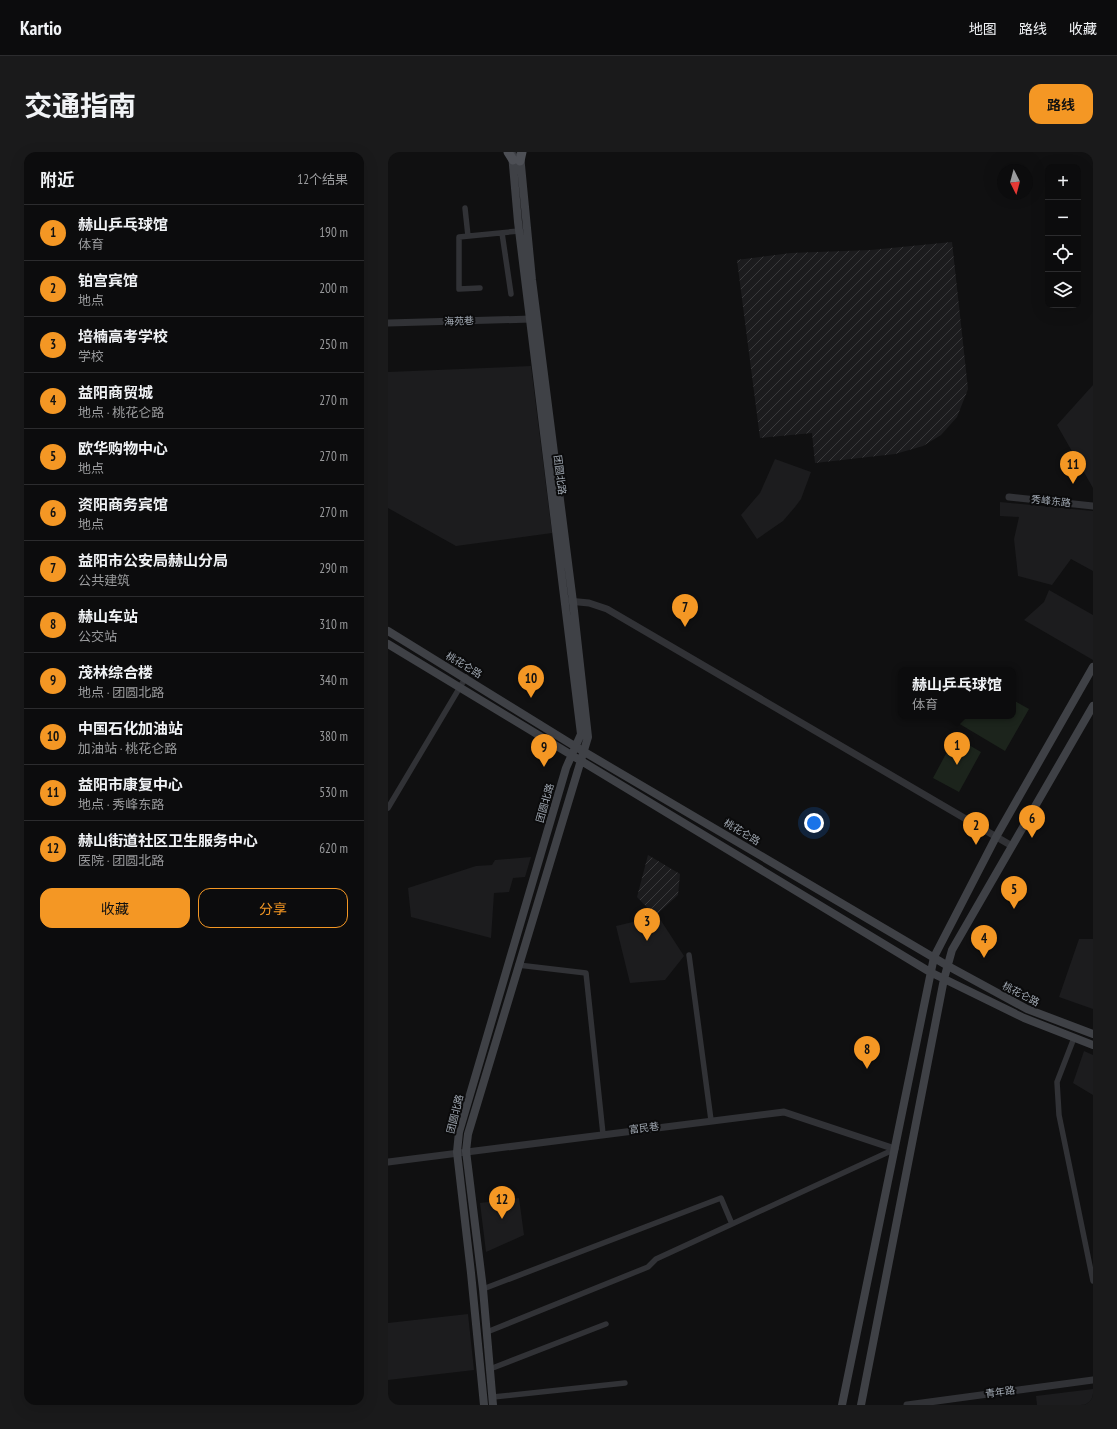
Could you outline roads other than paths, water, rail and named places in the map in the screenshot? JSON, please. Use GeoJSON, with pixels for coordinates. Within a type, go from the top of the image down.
{"type":"FeatureCollection","features":[{"type":"Feature","properties":{"kind":"main road","name":"团圆北路"},"geometry":{"type":"LineString","coordinates":[[493,1401],[483,1289],[466,1151],[468,1134],[580,759],[588,737],[530,319],[520,230],[516,155]]}},
{"type":"Feature","properties":{"kind":"main road","name":"团圆北路"},"geometry":{"type":"LineString","coordinates":[[484,1405],[457,1152],[459,1132],[571,755],[581,734],[569,602],[516,155]]}},
{"type":"Feature","properties":{"kind":"main road","name":"桃花仑路"},"geometry":{"type":"LineString","coordinates":[[388,632],[466,677],[584,751],[948,966],[1027,1009],[1093,1034]]}},
{"type":"Feature","properties":{"kind":"main road","name":"桃花仑路"},"geometry":{"type":"LineString","coordinates":[[388,644],[930,972],[1024,1018],[1093,1045]]}},
{"type":"Feature","properties":{"kind":"main road"},"geometry":{"type":"LineString","coordinates":[[842,1405],[934,957],[996,837],[1093,667]]}},
{"type":"Feature","properties":{"kind":"main road"},"geometry":{"type":"LineString","coordinates":[[860,1405],[944,979],[952,950],[1093,706]]}},
{"type":"Feature","properties":{"kind":"street"},"geometry":{"type":"LineString","coordinates":[[465,208],[468,236]]}},
{"type":"Feature","properties":{"kind":"street"},"geometry":{"type":"LineString","coordinates":[[480,288],[459,289],[459,237],[520,230]]}},
{"type":"Feature","properties":{"kind":"street"},"geometry":{"type":"LineString","coordinates":[[502,233],[511,294]]}},
{"type":"Feature","properties":{"kind":"street","name":"海苑巷"},"geometry":{"type":"LineString","coordinates":[[388,323],[530,319]]}},
{"type":"Feature","properties":{"kind":"street","name":"秀峰东路"},"geometry":{"type":"LineString","coordinates":[[1009,497],[1093,506]]}},
{"type":"Feature","properties":{"kind":"street"},"geometry":{"type":"LineString","coordinates":[[569,602],[589,603],[607,609],[1012,846]]}},
{"type":"Feature","properties":{"kind":"street"},"geometry":{"type":"LineString","coordinates":[[388,808],[466,677]]}},
{"type":"Feature","properties":{"kind":"street"},"geometry":{"type":"LineString","coordinates":[[689,956],[711,1120]]}},
{"type":"Feature","properties":{"kind":"street"},"geometry":{"type":"LineString","coordinates":[[518,965],[586,973],[603,1134]]}},
{"type":"Feature","properties":{"kind":"street"},"geometry":{"type":"LineString","coordinates":[[1074,1038],[1057,1082],[1059,1115],[1093,1280]]}},
{"type":"Feature","properties":{"kind":"street","name":"富民巷"},"geometry":{"type":"LineString","coordinates":[[388,1162],[457,1152],[784,1112],[895,1149]]}},
{"type":"Feature","properties":{"kind":"street"},"geometry":{"type":"LineString","coordinates":[[487,1332],[648,1267],[656,1259],[895,1149]]}},
{"type":"Feature","properties":{"kind":"street"},"geometry":{"type":"LineString","coordinates":[[483,1289],[721,1198],[732,1224]]}},
{"type":"Feature","properties":{"kind":"street"},"geometry":{"type":"LineString","coordinates":[[490,1369],[606,1324]]}},
{"type":"Feature","properties":{"kind":"street","name":"青年路"},"geometry":{"type":"LineString","coordinates":[[908,1405],[1093,1380]]}},
{"type":"Feature","properties":{"kind":"street"},"geometry":{"type":"LineString","coordinates":[[493,1401],[625,1383]]}},
{"type":"Feature","properties":{"kind":"place","name":"益阳市康复中心"},"geometry":{"type":"Point","coordinates":[1073,484]}},
{"type":"Feature","properties":{"kind":"place","name":"益阳市公安局赫山分局"},"geometry":{"type":"Point","coordinates":[685,627]}},
{"type":"Feature","properties":{"kind":"place","name":"中国石化加油站"},"geometry":{"type":"Point","coordinates":[531,698]}},
{"type":"Feature","properties":{"kind":"place","name":"赫山乒乓球馆"},"geometry":{"type":"Point","coordinates":[957,765]}},
{"type":"Feature","properties":{"kind":"place","name":"茂林综合楼"},"geometry":{"type":"Point","coordinates":[544,767]}},
{"type":"Feature","properties":{"kind":"place","name":"资阳商务宾馆"},"geometry":{"type":"Point","coordinates":[1032,838]}},
{"type":"Feature","properties":{"kind":"place","name":"铂宫宾馆"},"geometry":{"type":"Point","coordinates":[976,845]}},
{"type":"Feature","properties":{"kind":"place","name":"欧华购物中心"},"geometry":{"type":"Point","coordinates":[1014,909]}},
{"type":"Feature","properties":{"kind":"place","name":"培楠高考学校"},"geometry":{"type":"Point","coordinates":[647,941]}},
{"type":"Feature","properties":{"kind":"place","name":"益阳商贸城"},"geometry":{"type":"Point","coordinates":[984,958]}},
{"type":"Feature","properties":{"kind":"place","name":"赫山车站"},"geometry":{"type":"Point","coordinates":[867,1069]}},
{"type":"Feature","properties":{"kind":"place","name":"赫山街道社区卫生服务中心"},"geometry":{"type":"Point","coordinates":[502,1219]}}]}
